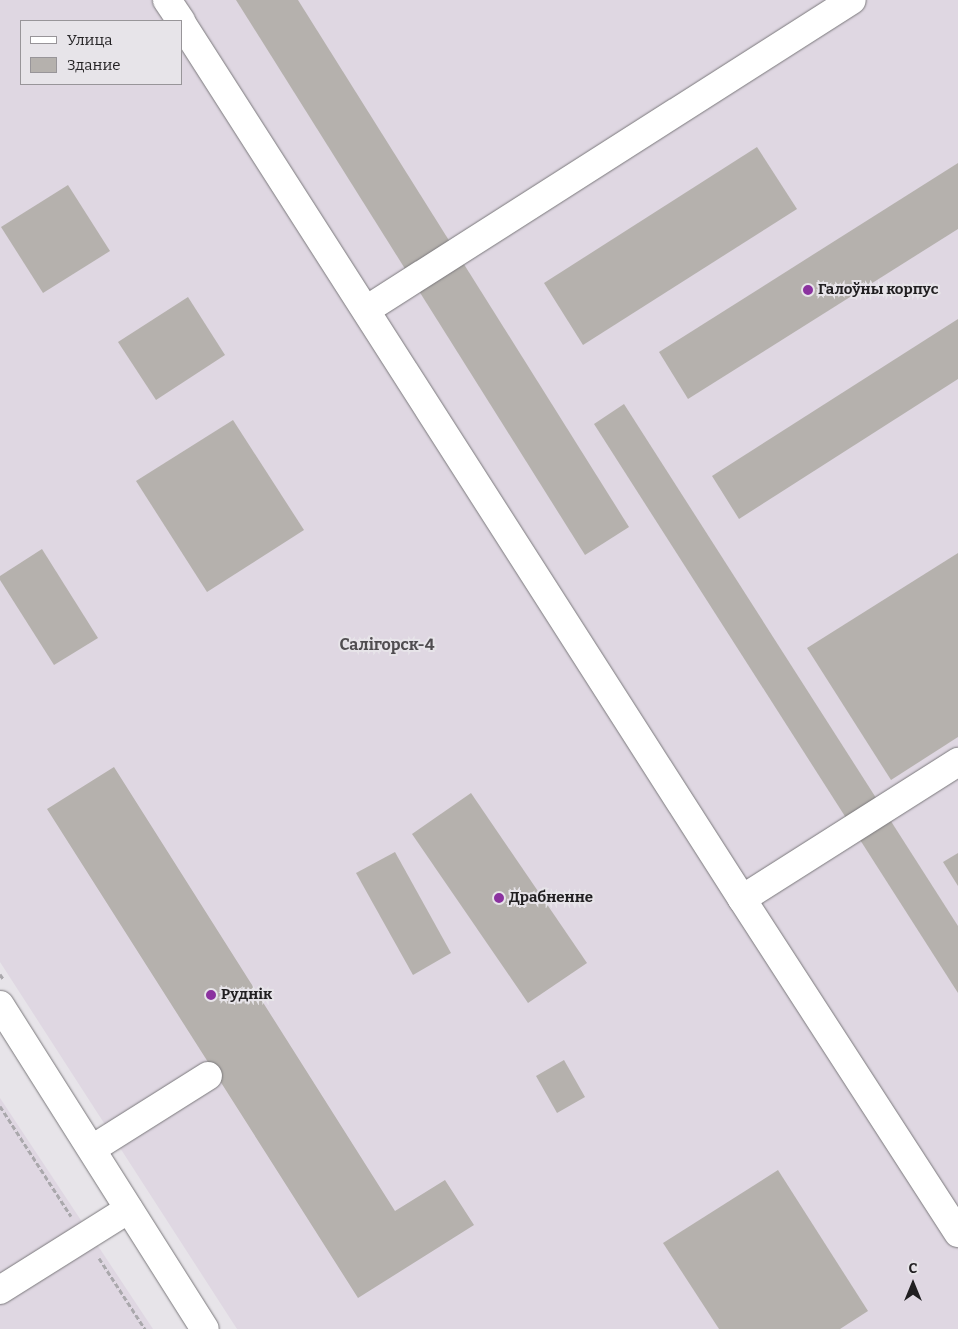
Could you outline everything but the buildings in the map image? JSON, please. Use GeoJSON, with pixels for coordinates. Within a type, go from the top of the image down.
{"type":"FeatureCollection","features":[{"type":"Feature","properties":{"kind":"street"},"geometry":{"type":"LineString","coordinates":[[167,0],[180,20]]}},
{"type":"Feature","properties":{"kind":"street"},"geometry":{"type":"LineString","coordinates":[[366,310],[852,0]]}},
{"type":"Feature","properties":{"kind":"street"},"geometry":{"type":"LineString","coordinates":[[182,24],[958,1233]]}},
{"type":"Feature","properties":{"kind":"street"},"geometry":{"type":"LineString","coordinates":[[742,899],[958,762]]}},
{"type":"Feature","properties":{"kind":"street"},"geometry":{"type":"LineString","coordinates":[[0,1005],[205,1329]]}},
{"type":"Feature","properties":{"kind":"street"},"geometry":{"type":"LineString","coordinates":[[92,1150],[208,1076]]}},
{"type":"Feature","properties":{"kind":"street"},"geometry":{"type":"LineString","coordinates":[[0,1290],[129,1208]]}},
{"type":"Feature","properties":{"kind":"shaded area"},"geometry":{"type":"Polygon","coordinates":[[[0,0],[958,0],[958,1329],[237,1329],[0,962],[0,0]]]}},
{"type":"Feature","properties":{"kind":"shaded area"},"geometry":{"type":"Polygon","coordinates":[[[0,1098],[153,1329],[0,1329],[0,1098]]]}},
{"type":"Feature","properties":{"kind":"place","name":"Галоўны корпус"},"geometry":{"type":"Point","coordinates":[808,290]}},
{"type":"Feature","properties":{"kind":"place","name":"Драбненне"},"geometry":{"type":"Point","coordinates":[499,898]}},
{"type":"Feature","properties":{"kind":"place","name":"Руднік"},"geometry":{"type":"Point","coordinates":[211,995]}},
{"type":"Feature","properties":{"kind":"district","name":"Салігорск-4"},"geometry":{"type":"Point","coordinates":[387,645]}}]}
